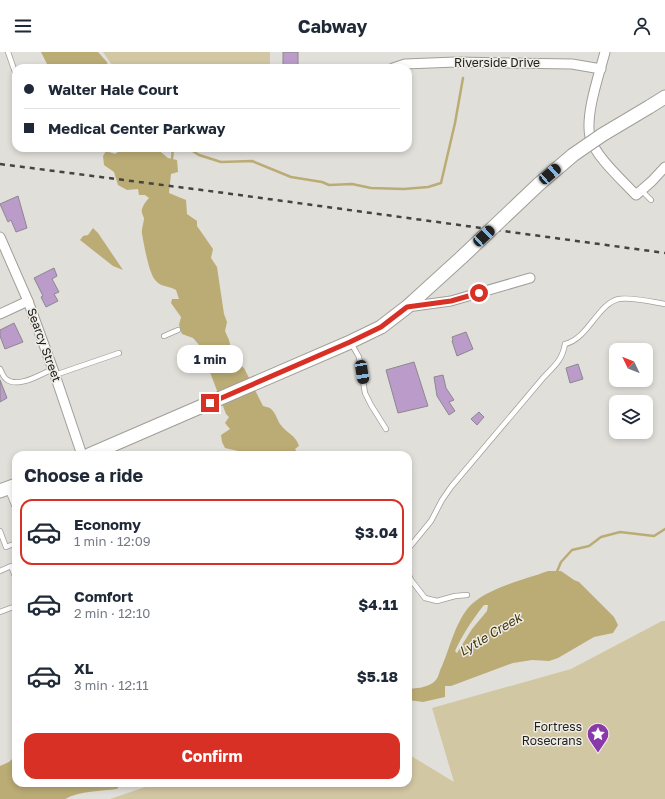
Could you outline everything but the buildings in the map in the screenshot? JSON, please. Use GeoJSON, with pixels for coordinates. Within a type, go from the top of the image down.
{"type":"FeatureCollection","features":[{"type":"Feature","properties":{"kind":"main road"},"geometry":{"type":"LineString","coordinates":[[98,451],[350,342],[381,327],[407,307],[539,184],[573,155],[602,135],[665,97]]}},
{"type":"Feature","properties":{"kind":"street"},"geometry":{"type":"LineString","coordinates":[[605,52],[590,115],[590,138],[600,156],[638,193],[665,166]]}},
{"type":"Feature","properties":{"kind":"street","name":"Riverside Drive"},"geometry":{"type":"LineString","coordinates":[[405,64],[471,62],[572,64],[601,69]]}},
{"type":"Feature","properties":{"kind":"street","name":"Searcy Street"},"geometry":{"type":"LineString","coordinates":[[0,237],[28,301],[81,451]]}},
{"type":"Feature","properties":{"kind":"street"},"geometry":{"type":"LineString","coordinates":[[407,307],[451,301],[530,278]]}},
{"type":"Feature","properties":{"kind":"street"},"geometry":{"type":"LineString","coordinates":[[0,314],[28,301]]}},
{"type":"Feature","properties":{"kind":"lane"},"geometry":{"type":"LineString","coordinates":[[8,52],[12,64]]}},
{"type":"Feature","properties":{"kind":"lane"},"geometry":{"type":"LineString","coordinates":[[638,193],[650,200]]}},
{"type":"Feature","properties":{"kind":"lane"},"geometry":{"type":"LineString","coordinates":[[412,544],[431,521],[451,487],[543,378],[555,366],[563,355],[565,344],[576,340],[601,311],[618,299],[639,300],[665,304]]}},
{"type":"Feature","properties":{"kind":"lane"},"geometry":{"type":"LineString","coordinates":[[164,336],[178,330]]}},
{"type":"Feature","properties":{"kind":"lane"},"geometry":{"type":"LineString","coordinates":[[350,342],[358,357],[365,393],[386,429]]}},
{"type":"Feature","properties":{"kind":"lane"},"geometry":{"type":"LineString","coordinates":[[0,369],[5,379],[13,383],[27,381],[119,353]]}},
{"type":"Feature","properties":{"kind":"lane"},"geometry":{"type":"LineString","coordinates":[[8,488],[12,499]]}},
{"type":"Feature","properties":{"kind":"lane"},"geometry":{"type":"LineString","coordinates":[[0,531],[6,547],[12,545]]}},
{"type":"Feature","properties":{"kind":"lane"},"geometry":{"type":"LineString","coordinates":[[0,571],[11,566],[12,569]]}},
{"type":"Feature","properties":{"kind":"lane"},"geometry":{"type":"LineString","coordinates":[[412,581],[425,598],[437,601],[455,596],[468,595]]}},
{"type":"Feature","properties":{"kind":"lane"},"geometry":{"type":"LineString","coordinates":[[0,612],[12,608]]}},
{"type":"Feature","properties":{"kind":"shaded area"},"geometry":{"type":"Polygon","coordinates":[[[103,52],[270,52],[270,64],[111,64],[103,52]]]}},
{"type":"Feature","properties":{"kind":"shaded area"},"geometry":{"type":"Polygon","coordinates":[[[662,621],[665,621],[665,799],[110,799],[145,787],[412,787],[412,756],[454,782],[432,708],[571,669],[662,621]]]}},
{"type":"Feature","properties":{"kind":"water"},"geometry":{"type":"Polygon","coordinates":[[[41,52],[98,52],[107,64],[47,64],[41,52]]]}},
{"type":"Feature","properties":{"kind":"water"},"geometry":{"type":"Polygon","coordinates":[[[105,152],[115,154],[118,152],[161,152],[168,158],[177,160],[178,172],[171,174],[169,193],[186,200],[187,214],[197,221],[197,226],[213,249],[211,258],[217,267],[224,314],[227,322],[225,331],[231,348],[240,354],[236,362],[244,368],[263,406],[271,409],[275,413],[282,427],[296,439],[299,446],[295,449],[296,451],[238,451],[225,448],[221,435],[230,429],[225,423],[229,417],[226,414],[206,362],[198,356],[200,346],[193,338],[182,334],[179,325],[181,317],[171,303],[172,299],[179,299],[176,290],[158,283],[153,278],[151,273],[142,232],[144,218],[142,210],[149,198],[145,195],[139,195],[138,189],[127,190],[118,185],[114,172],[104,165],[103,156],[105,152]]]}},
{"type":"Feature","properties":{"kind":"water"},"geometry":{"type":"Polygon","coordinates":[[[93,228],[123,270],[113,266],[80,240],[83,236],[88,235],[93,228]]]}},
{"type":"Feature","properties":{"kind":"water"},"geometry":{"type":"Polygon","coordinates":[[[548,571],[561,571],[579,582],[614,617],[618,625],[613,633],[594,637],[558,658],[549,661],[532,660],[513,663],[451,686],[445,686],[445,697],[423,702],[412,701],[412,688],[428,685],[437,679],[456,628],[463,614],[468,608],[484,595],[517,581],[548,571]],[[484,605],[461,639],[455,651],[457,653],[472,629],[487,611],[488,605],[484,605]]]}},
{"type":"Feature","properties":{"kind":"water"},"geometry":{"type":"Polygon","coordinates":[[[12,759],[12,787],[118,787],[117,789],[84,793],[65,799],[0,799],[0,766],[12,759]]]}},
{"type":"Feature","properties":{"kind":"waterway"},"geometry":{"type":"LineString","coordinates":[[194,152],[221,162],[252,161],[291,177],[322,182],[329,185],[352,184],[371,188],[404,189],[428,187],[441,183],[455,123],[463,78]]}},
{"type":"Feature","properties":{"kind":"waterway"},"geometry":{"type":"LineString","coordinates":[[172,159],[173,152]]}},
{"type":"Feature","properties":{"kind":"waterway","name":"Lytle Creek"},"geometry":{"type":"LineString","coordinates":[[556,574],[561,562],[572,550],[589,546],[601,537],[620,532],[654,536],[665,529]]}},
{"type":"Feature","properties":{"kind":"railway"},"geometry":{"type":"LineString","coordinates":[[0,164],[665,253]]}},
{"type":"Feature","properties":{"kind":"place","name":"Fortress Rosecrans"},"geometry":{"type":"Point","coordinates":[598,754]}},
{"type":"Feature","properties":{"kind":"route"},"geometry":{"type":"LineString","coordinates":[[210,403],[381,327],[407,307],[451,301],[479,293]]}}]}
